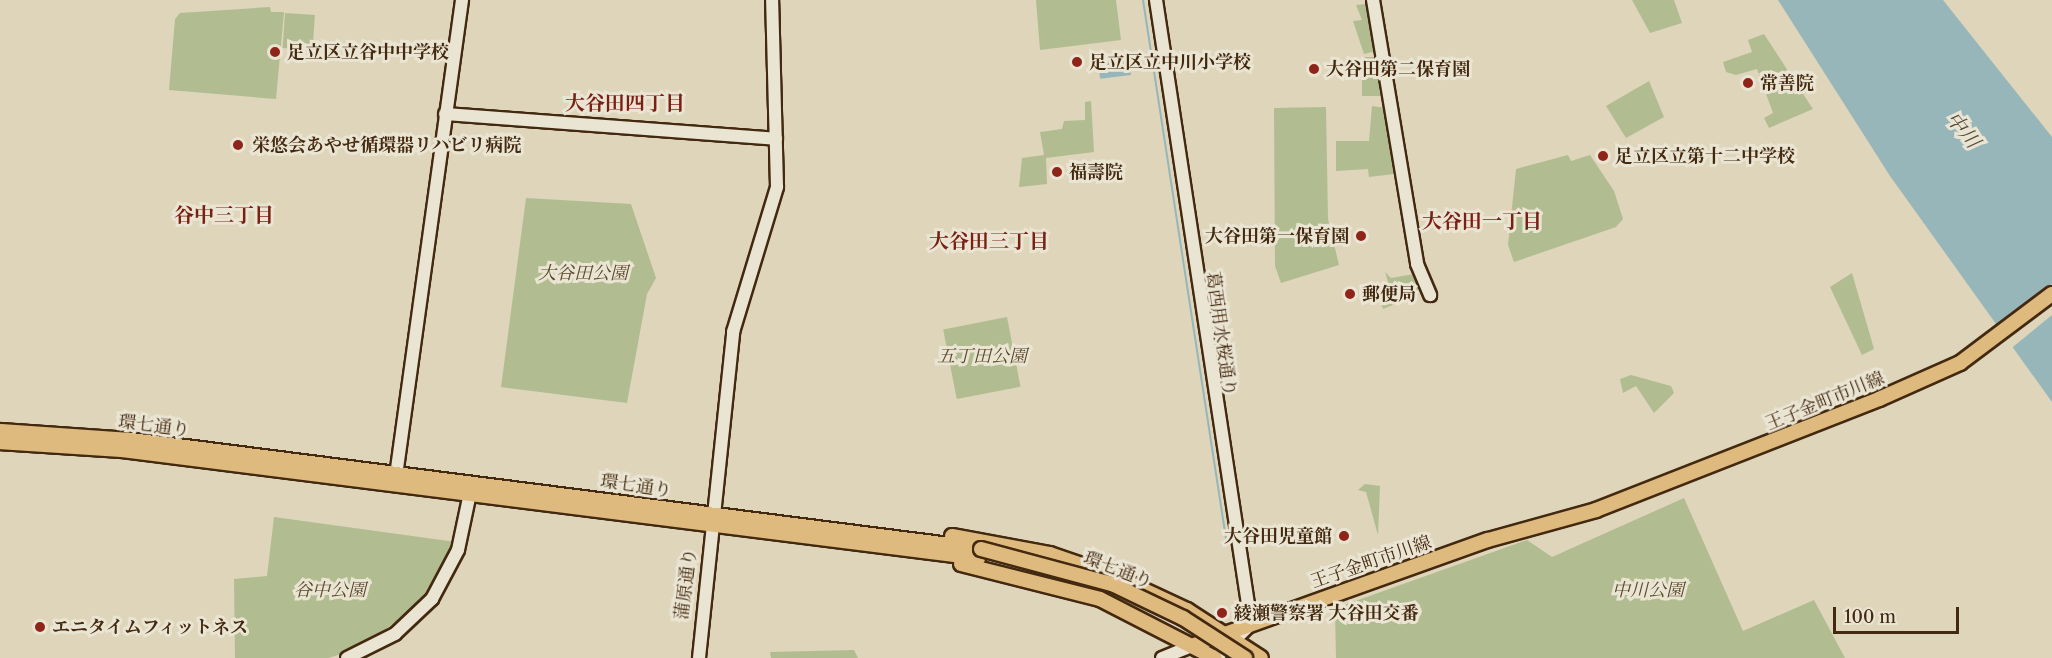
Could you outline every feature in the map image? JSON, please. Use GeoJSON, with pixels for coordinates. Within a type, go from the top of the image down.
{"type":"FeatureCollection","features":[{"type":"Feature","properties":{"kind":"main road","name":"王子金町市川線"},"geometry":{"type":"LineString","coordinates":[[1844,417],[1959,363],[2052,294]]}},
{"type":"Feature","properties":{"kind":"main road","name":"王子金町市川線"},"geometry":{"type":"LineString","coordinates":[[1194,645],[1230,636],[1251,624],[1488,540],[1596,510],[1964,370],[2052,305]]}},
{"type":"Feature","properties":{"kind":"main road","name":"環七通り"},"geometry":{"type":"LineString","coordinates":[[0,431],[131,440],[395,479],[470,493],[711,518]]}},
{"type":"Feature","properties":{"kind":"main road","name":"環七通り"},"geometry":{"type":"LineString","coordinates":[[0,442],[122,450],[395,479],[980,554],[1112,584],[1183,618],[1245,658]]}},
{"type":"Feature","properties":{"kind":"main road"},"geometry":{"type":"LineString","coordinates":[[917,545],[956,536],[1050,554],[1142,588],[1230,636],[1261,658]]}},
{"type":"Feature","properties":{"kind":"main road"},"geometry":{"type":"LineString","coordinates":[[917,545],[1082,593],[1194,645],[1215,658]]}},
{"type":"Feature","properties":{"kind":"main road","name":"環七通り"},"geometry":{"type":"LineString","coordinates":[[980,554],[1108,592],[1229,658]]}},
{"type":"Feature","properties":{"kind":"main road"},"geometry":{"type":"LineString","coordinates":[[1251,624],[1261,658]]}},
{"type":"Feature","properties":{"kind":"street"},"geometry":{"type":"LineString","coordinates":[[395,479],[462,0]]}},
{"type":"Feature","properties":{"kind":"street","name":"蒲原通り"},"geometry":{"type":"LineString","coordinates":[[699,658],[711,518],[734,325],[776,193],[772,0]]}},
{"type":"Feature","properties":{"kind":"street","name":"葛西用水桜通り"},"geometry":{"type":"LineString","coordinates":[[1155,0],[1251,624]]}},
{"type":"Feature","properties":{"kind":"street"},"geometry":{"type":"LineString","coordinates":[[1373,0],[1417,264],[1430,295]]}},
{"type":"Feature","properties":{"kind":"street"},"geometry":{"type":"LineString","coordinates":[[446,114],[776,139]]}},
{"type":"Feature","properties":{"kind":"street"},"geometry":{"type":"LineString","coordinates":[[347,658],[389,638],[429,603],[458,550],[470,493]]}},
{"type":"Feature","properties":{"kind":"street"},"geometry":{"type":"LineString","coordinates":[[1215,658],[1230,636]]}},
{"type":"Feature","properties":{"kind":"street"},"geometry":{"type":"LineString","coordinates":[[1162,658],[1194,645]]}},
{"type":"Feature","properties":{"kind":"green space"},"geometry":{"type":"Polygon","coordinates":[[[1036,0],[1116,0],[1121,40],[1040,50],[1036,0]]]}},
{"type":"Feature","properties":{"kind":"green space"},"geometry":{"type":"Polygon","coordinates":[[[1632,0],[1674,0],[1682,23],[1650,33],[1632,0]]]}},
{"type":"Feature","properties":{"kind":"green space"},"geometry":{"type":"Polygon","coordinates":[[[1367,4],[1376,51],[1364,54],[1353,21],[1362,20],[1356,5],[1367,4]]]}},
{"type":"Feature","properties":{"kind":"green space"},"geometry":{"type":"Polygon","coordinates":[[[270,7],[271,12],[284,12],[276,99],[169,90],[175,19],[180,13],[270,7]]]}},
{"type":"Feature","properties":{"kind":"green space"},"geometry":{"type":"Polygon","coordinates":[[[285,13],[315,15],[312,50],[283,48],[285,13]]]}},
{"type":"Feature","properties":{"kind":"green space"},"geometry":{"type":"Polygon","coordinates":[[[1764,34],[1813,109],[1769,128],[1764,118],[1773,113],[1757,69],[1736,75],[1726,72],[1723,62],[1752,52],[1748,40],[1764,34]]]}},
{"type":"Feature","properties":{"kind":"green space"},"geometry":{"type":"Polygon","coordinates":[[[1362,57],[1377,57],[1380,96],[1362,96],[1362,57]]]}},
{"type":"Feature","properties":{"kind":"green space"},"geometry":{"type":"Polygon","coordinates":[[[1649,81],[1664,117],[1626,138],[1606,106],[1649,81]]]}},
{"type":"Feature","properties":{"kind":"green space"},"geometry":{"type":"Polygon","coordinates":[[[1091,101],[1094,152],[1046,158],[1047,184],[1019,187],[1022,158],[1044,155],[1040,132],[1062,129],[1064,121],[1085,120],[1085,102],[1091,101]]]}},
{"type":"Feature","properties":{"kind":"green space"},"geometry":{"type":"Polygon","coordinates":[[[1372,106],[1386,108],[1394,174],[1369,177],[1368,169],[1336,171],[1336,141],[1369,141],[1372,106]]]}},
{"type":"Feature","properties":{"kind":"green space"},"geometry":{"type":"Polygon","coordinates":[[[1326,107],[1328,219],[1339,265],[1281,283],[1275,266],[1274,108],[1326,107]]]}},
{"type":"Feature","properties":{"kind":"green space"},"geometry":{"type":"Polygon","coordinates":[[[1568,155],[1571,161],[1590,155],[1614,191],[1623,219],[1616,227],[1514,262],[1508,245],[1516,169],[1568,155]]]}},
{"type":"Feature","properties":{"kind":"green space","name":"大谷田公園"},"geometry":{"type":"Polygon","coordinates":[[[526,198],[631,204],[656,278],[647,294],[627,403],[501,387],[526,198]]]}},
{"type":"Feature","properties":{"kind":"green space"},"geometry":{"type":"Polygon","coordinates":[[[1385,272],[1391,278],[1414,274],[1419,294],[1383,309],[1377,292],[1390,288],[1385,272]]]}},
{"type":"Feature","properties":{"kind":"green space"},"geometry":{"type":"Polygon","coordinates":[[[1852,273],[1874,349],[1862,355],[1830,287],[1852,273]]]}},
{"type":"Feature","properties":{"kind":"green space","name":"五丁田公園"},"geometry":{"type":"Polygon","coordinates":[[[1007,317],[1021,387],[957,399],[943,329],[1007,317]]]}},
{"type":"Feature","properties":{"kind":"green space"},"geometry":{"type":"Polygon","coordinates":[[[1631,375],[1671,386],[1674,393],[1654,413],[1636,386],[1623,393],[1620,379],[1631,375]]]}},
{"type":"Feature","properties":{"kind":"green space"},"geometry":{"type":"Polygon","coordinates":[[[1365,484],[1380,486],[1378,535],[1366,492],[1358,490],[1365,484]]]}},
{"type":"Feature","properties":{"kind":"green space","name":"中川公園"},"geometry":{"type":"Polygon","coordinates":[[[1684,498],[1743,631],[1814,600],[1845,658],[1336,658],[1335,612],[1347,604],[1527,540],[1552,557],[1684,498]]]}},
{"type":"Feature","properties":{"kind":"green space","name":"谷中公園"},"geometry":{"type":"Polygon","coordinates":[[[274,517],[456,542],[420,605],[358,648],[329,658],[235,658],[234,579],[267,576],[274,517]]]}},
{"type":"Feature","properties":{"kind":"green space"},"geometry":{"type":"Polygon","coordinates":[[[854,650],[858,658],[771,658],[770,652],[854,650]]]}},
{"type":"Feature","properties":{"kind":"water","name":"中川"},"geometry":{"type":"Polygon","coordinates":[[[1778,0],[1943,0],[2052,137],[2052,402],[1890,176],[1778,0]]]}},
{"type":"Feature","properties":{"kind":"water"},"geometry":{"type":"Polygon","coordinates":[[[1129,59],[1131,75],[1100,79],[1098,63],[1129,59]]]}},
{"type":"Feature","properties":{"kind":"pier"},"geometry":{"type":"Polygon","coordinates":[[[2052,284],[2052,315],[2008,351],[1994,331],[2052,284]]]}},
{"type":"Feature","properties":{"kind":"waterway"},"geometry":{"type":"LineString","coordinates":[[1143,0],[1227,545]]}},
{"type":"Feature","properties":{"kind":"place","name":"足立区立谷中中学校"},"geometry":{"type":"Point","coordinates":[275,52]}},
{"type":"Feature","properties":{"kind":"place","name":"足立区立中川小学校"},"geometry":{"type":"Point","coordinates":[1077,62]}},
{"type":"Feature","properties":{"kind":"place","name":"大谷田第二保育園"},"geometry":{"type":"Point","coordinates":[1314,69]}},
{"type":"Feature","properties":{"kind":"place","name":"常善院"},"geometry":{"type":"Point","coordinates":[1748,83]}},
{"type":"Feature","properties":{"kind":"place","name":"栄悠会あやせ循環器リハビリ病院"},"geometry":{"type":"Point","coordinates":[238,145]}},
{"type":"Feature","properties":{"kind":"place","name":"足立区立第十二中学校"},"geometry":{"type":"Point","coordinates":[1603,156]}},
{"type":"Feature","properties":{"kind":"place","name":"福壽院"},"geometry":{"type":"Point","coordinates":[1057,172]}},
{"type":"Feature","properties":{"kind":"place","name":"大谷田第一保育園"},"geometry":{"type":"Point","coordinates":[1361,236]}},
{"type":"Feature","properties":{"kind":"place","name":"郵便局"},"geometry":{"type":"Point","coordinates":[1350,294]}},
{"type":"Feature","properties":{"kind":"place","name":"大谷田児童館"},"geometry":{"type":"Point","coordinates":[1344,536]}},
{"type":"Feature","properties":{"kind":"place","name":"綾瀬警察署 大谷田交番"},"geometry":{"type":"Point","coordinates":[1222,613]}},
{"type":"Feature","properties":{"kind":"place","name":"エニタイムフィットネス"},"geometry":{"type":"Point","coordinates":[40,627]}},
{"type":"Feature","properties":{"kind":"district","name":"大谷田四丁目"},"geometry":{"type":"Point","coordinates":[625,103]}},
{"type":"Feature","properties":{"kind":"district","name":"谷中三丁目"},"geometry":{"type":"Point","coordinates":[224,215]}},
{"type":"Feature","properties":{"kind":"district","name":"大谷田一丁目"},"geometry":{"type":"Point","coordinates":[1482,221]}},
{"type":"Feature","properties":{"kind":"district","name":"大谷田三丁目"},"geometry":{"type":"Point","coordinates":[989,241]}}]}
